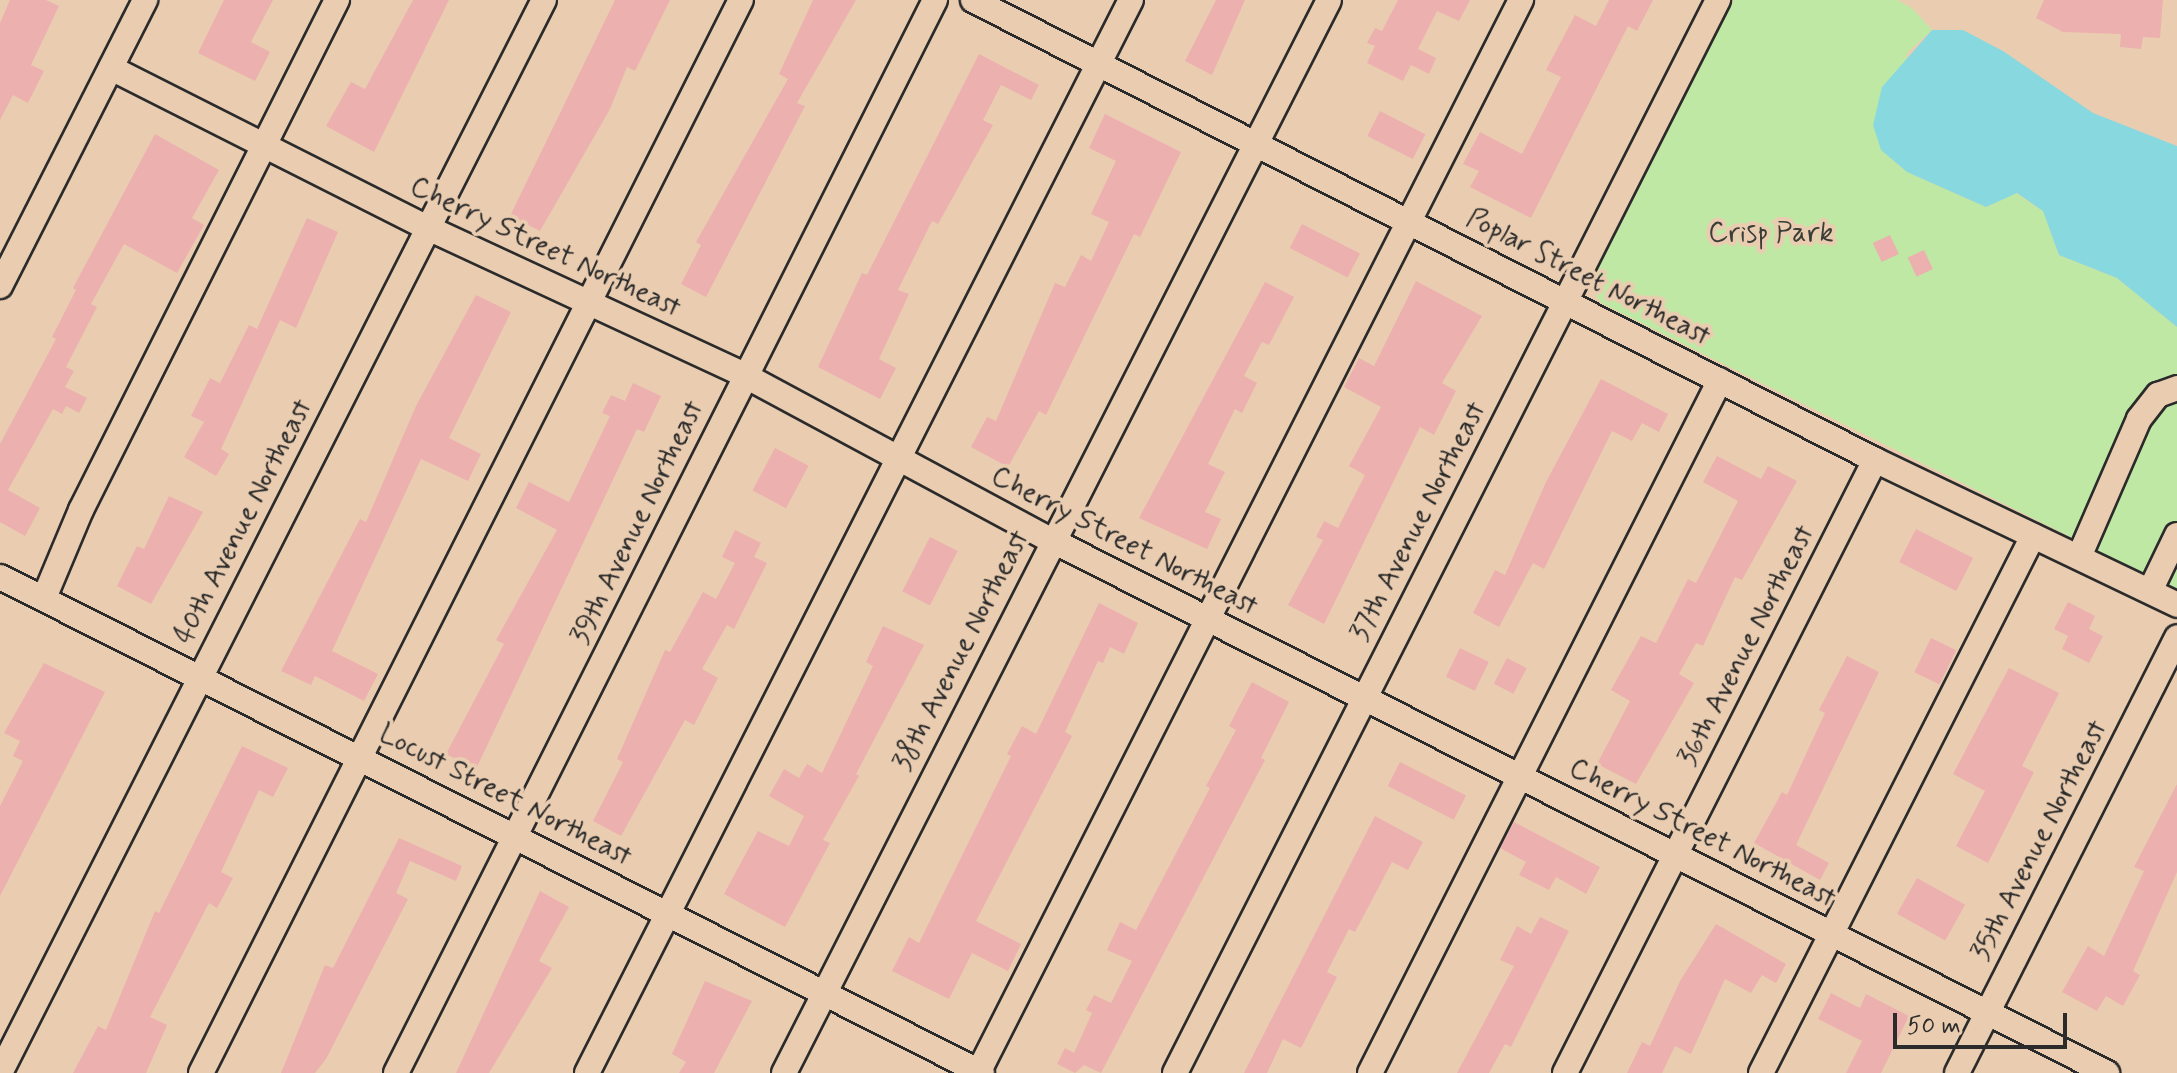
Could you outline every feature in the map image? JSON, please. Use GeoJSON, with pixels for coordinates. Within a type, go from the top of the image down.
{"type":"FeatureCollection","features":[{"type":"Feature","properties":{"kind":"street"},"geometry":{"type":"LineString","coordinates":[[0,286],[145,0]]}},
{"type":"Feature","properties":{"kind":"street"},"geometry":{"type":"LineString","coordinates":[[44,598],[81,510],[268,144],[337,0]]}},
{"type":"Feature","properties":{"kind":"street","name":"40th Avenue Northeast"},"geometry":{"type":"LineString","coordinates":[[0,1073],[544,0]]}},
{"type":"Feature","properties":{"kind":"street"},"geometry":{"type":"LineString","coordinates":[[201,1073],[586,302],[741,0]]}},
{"type":"Feature","properties":{"kind":"street","name":"39th Avenue Northeast"},"geometry":{"type":"LineString","coordinates":[[396,1073],[935,0]]}},
{"type":"Feature","properties":{"kind":"street","name":"Poplar Street Northeast"},"geometry":{"type":"LineString","coordinates":[[973,0],[1567,300],[1875,460],[2177,605]]}},
{"type":"Feature","properties":{"kind":"street"},"geometry":{"type":"LineString","coordinates":[[587,1073],[897,457],[913,436],[1131,0]]}},
{"type":"Feature","properties":{"kind":"street","name":"38th Avenue Northeast"},"geometry":{"type":"LineString","coordinates":[[784,1073],[1051,540],[1329,0]]}},
{"type":"Feature","properties":{"kind":"street"},"geometry":{"type":"LineString","coordinates":[[980,1072],[1521,0]]}},
{"type":"Feature","properties":{"kind":"street","name":"37th Avenue Northeast"},"geometry":{"type":"LineString","coordinates":[[1175,1073],[1718,0]]}},
{"type":"Feature","properties":{"kind":"street","name":"Cherry Street Northeast"},"geometry":{"type":"LineString","coordinates":[[111,68],[268,144],[430,229],[744,375],[1051,540],[2107,1073]]}},
{"type":"Feature","properties":{"kind":"street"},"geometry":{"type":"LineString","coordinates":[[1370,1073],[1720,380]]}},
{"type":"Feature","properties":{"kind":"street"},"geometry":{"type":"LineString","coordinates":[[2079,557],[2139,419],[2158,395],[2177,388]]}},
{"type":"Feature","properties":{"kind":"street","name":"36th Avenue Northeast"},"geometry":{"type":"LineString","coordinates":[[1565,1073],[1875,460]]}},
{"type":"Feature","properties":{"kind":"street"},"geometry":{"type":"LineString","coordinates":[[2150,591],[2177,535]]}},
{"type":"Feature","properties":{"kind":"street"},"geometry":{"type":"LineString","coordinates":[[1761,1073],[2033,536]]}},
{"type":"Feature","properties":{"kind":"street","name":"Locust Street Northeast"},"geometry":{"type":"LineString","coordinates":[[0,577],[825,990],[980,1072]]}},
{"type":"Feature","properties":{"kind":"street","name":"35th Avenue Northeast"},"geometry":{"type":"LineString","coordinates":[[1957,1073],[2177,637]]}},
{"type":"Feature","properties":{"kind":"green space","name":"Crisp Park"},"geometry":{"type":"Polygon","coordinates":[[[1734,0],[1897,0],[1912,8],[1932,30],[1908,52],[1881,150],[1907,172],[1986,207],[2016,193],[2043,211],[2059,255],[2117,278],[2177,327],[2177,590],[1601,303],[1593,292],[1594,277],[1734,0]]]}},
{"type":"Feature","properties":{"kind":"water"},"geometry":{"type":"Polygon","coordinates":[[[1932,30],[1963,30],[2003,51],[2093,113],[2177,146],[2177,327],[2117,278],[2059,255],[2043,211],[2017,193],[1986,207],[1907,172],[1881,150],[1873,125],[1882,87],[1932,30]]]}},
{"type":"Feature","properties":{"kind":"building"},"geometry":{"type":"Polygon","coordinates":[[[10,0],[46,0],[59,6],[31,65],[44,71],[28,103],[13,95],[0,120],[0,23],[10,0]]]}},
{"type":"Feature","properties":{"kind":"building"},"geometry":{"type":"Polygon","coordinates":[[[224,0],[273,0],[251,42],[270,52],[255,81],[198,53],[224,0]]]}},
{"type":"Feature","properties":{"kind":"building"},"geometry":{"type":"Polygon","coordinates":[[[413,0],[449,0],[374,152],[326,126],[351,82],[365,89],[413,0]]]}},
{"type":"Feature","properties":{"kind":"building"},"geometry":{"type":"Polygon","coordinates":[[[615,0],[670,0],[635,71],[627,67],[610,109],[540,231],[510,216],[615,0]]]}},
{"type":"Feature","properties":{"kind":"building"},"geometry":{"type":"Polygon","coordinates":[[[813,0],[856,0],[797,103],[805,106],[706,297],[681,284],[701,245],[696,242],[788,79],[779,74],[813,0]]]}},
{"type":"Feature","properties":{"kind":"building"},"geometry":{"type":"Polygon","coordinates":[[[1216,0],[1245,0],[1212,75],[1185,61],[1216,0]]]}},
{"type":"Feature","properties":{"kind":"building"},"geometry":{"type":"Polygon","coordinates":[[[1398,0],[1470,0],[1459,21],[1437,11],[1418,49],[1436,58],[1429,74],[1411,65],[1403,81],[1367,63],[1375,46],[1367,43],[1375,28],[1382,31],[1398,0]]]}},
{"type":"Feature","properties":{"kind":"building"},"geometry":{"type":"Polygon","coordinates":[[[1609,0],[1653,0],[1637,31],[1628,26],[1531,218],[1470,187],[1479,171],[1463,164],[1480,132],[1522,154],[1561,77],[1546,70],[1575,15],[1596,26],[1609,0]]]}},
{"type":"Feature","properties":{"kind":"building"},"geometry":{"type":"Polygon","coordinates":[[[2044,0],[2163,0],[2160,38],[2143,37],[2141,49],[2120,47],[2121,34],[2063,32],[2036,18],[2044,0]]]}},
{"type":"Feature","properties":{"kind":"building"},"geometry":{"type":"Polygon","coordinates":[[[979,54],[1039,85],[1031,100],[1001,85],[983,120],[993,125],[938,224],[932,221],[898,290],[909,294],[879,359],[896,368],[880,399],[818,367],[862,273],[867,275],[979,54]]]}},
{"type":"Feature","properties":{"kind":"building"},"geometry":{"type":"Polygon","coordinates":[[[1380,111],[1425,134],[1413,159],[1367,136],[1380,111]]]}},
{"type":"Feature","properties":{"kind":"building"},"geometry":{"type":"Polygon","coordinates":[[[1105,114],[1181,152],[1140,237],[1134,234],[1046,415],[1039,411],[1008,467],[971,447],[987,417],[996,421],[1055,283],[1065,287],[1081,255],[1091,261],[1109,222],[1091,214],[1116,161],[1089,148],[1105,114]]]}},
{"type":"Feature","properties":{"kind":"building"},"geometry":{"type":"Polygon","coordinates":[[[155,134],[219,170],[192,218],[204,225],[177,273],[124,244],[91,304],[97,307],[66,367],[74,371],[65,387],[87,398],[79,413],[66,406],[62,414],[53,409],[8,490],[40,508],[25,536],[0,522],[0,444],[56,339],[52,337],[76,290],[73,288],[155,134]]]}},
{"type":"Feature","properties":{"kind":"building"},"geometry":{"type":"Polygon","coordinates":[[[307,218],[338,232],[296,328],[280,320],[221,449],[229,454],[216,476],[184,457],[204,422],[191,416],[210,378],[220,383],[249,325],[257,329],[307,218]]]}},
{"type":"Feature","properties":{"kind":"building"},"geometry":{"type":"Polygon","coordinates":[[[1302,224],[1360,254],[1348,278],[1290,248],[1302,224]]]}},
{"type":"Feature","properties":{"kind":"building"},"geometry":{"type":"Polygon","coordinates":[[[1890,235],[1899,254],[1882,262],[1873,243],[1890,235]]]}},
{"type":"Feature","properties":{"kind":"building"},"geometry":{"type":"Polygon","coordinates":[[[1924,250],[1933,269],[1917,277],[1908,258],[1924,250]]]}},
{"type":"Feature","properties":{"kind":"building"},"geometry":{"type":"Polygon","coordinates":[[[1416,281],[1482,316],[1442,383],[1456,391],[1434,435],[1420,427],[1324,624],[1288,605],[1323,540],[1316,537],[1324,521],[1338,528],[1365,475],[1349,466],[1381,407],[1344,387],[1359,358],[1374,366],[1416,281]]]}},
{"type":"Feature","properties":{"kind":"building"},"geometry":{"type":"Polygon","coordinates":[[[1265,282],[1294,297],[1269,345],[1262,342],[1244,376],[1257,383],[1242,413],[1235,409],[1208,464],[1225,472],[1205,512],[1221,519],[1207,549],[1139,518],[1265,282]]]}},
{"type":"Feature","properties":{"kind":"building"},"geometry":{"type":"Polygon","coordinates":[[[476,295],[511,312],[449,438],[481,454],[468,481],[421,459],[332,651],[378,674],[364,701],[315,676],[311,685],[281,671],[360,519],[366,522],[416,406],[476,295]]]}},
{"type":"Feature","properties":{"kind":"building"},"geometry":{"type":"Polygon","coordinates":[[[1601,379],[1668,414],[1659,432],[1642,423],[1632,441],[1612,431],[1544,569],[1533,563],[1499,627],[1473,613],[1495,570],[1505,575],[1546,482],[1601,379]]]}},
{"type":"Feature","properties":{"kind":"building"},"geometry":{"type":"Polygon","coordinates":[[[633,383],[661,396],[644,432],[637,429],[476,769],[446,754],[504,644],[496,640],[557,530],[516,508],[529,482],[569,502],[610,416],[602,413],[611,395],[625,401],[633,383]]]}},
{"type":"Feature","properties":{"kind":"building"},"geometry":{"type":"Polygon","coordinates":[[[775,448],[809,466],[786,508],[752,490],[775,448]]]}},
{"type":"Feature","properties":{"kind":"building"},"geometry":{"type":"Polygon","coordinates":[[[1717,456],[1761,479],[1768,466],[1797,481],[1742,580],[1735,577],[1703,646],[1696,643],[1679,674],[1694,683],[1636,784],[1597,764],[1630,701],[1611,690],[1641,636],[1656,643],[1688,579],[1696,583],[1738,501],[1703,482],[1717,456]]]}},
{"type":"Feature","properties":{"kind":"building"},"geometry":{"type":"Polygon","coordinates":[[[169,496],[203,512],[151,604],[117,586],[137,546],[144,549],[169,496]]]}},
{"type":"Feature","properties":{"kind":"building"},"geometry":{"type":"Polygon","coordinates":[[[1916,529],[1973,558],[1956,591],[1899,562],[1916,529]]]}},
{"type":"Feature","properties":{"kind":"building"},"geometry":{"type":"Polygon","coordinates":[[[735,530],[761,543],[754,557],[767,563],[734,629],[727,625],[702,669],[718,678],[694,725],[685,720],[621,836],[593,821],[623,762],[617,759],[665,650],[670,652],[703,592],[716,599],[735,563],[722,557],[735,530]]]}},
{"type":"Feature","properties":{"kind":"building"},"geometry":{"type":"Polygon","coordinates":[[[930,537],[958,551],[930,605],[902,591],[930,537]]]}},
{"type":"Feature","properties":{"kind":"building"},"geometry":{"type":"Polygon","coordinates":[[[2068,602],[2095,616],[2089,629],[2103,636],[2089,663],[2062,649],[2068,636],[2054,629],[2068,602]]]}},
{"type":"Feature","properties":{"kind":"building"},"geometry":{"type":"Polygon","coordinates":[[[1099,603],[1138,623],[1124,654],[1110,647],[1103,663],[1098,661],[1065,732],[1072,736],[976,921],[1021,944],[1008,971],[972,953],[949,999],[892,971],[909,937],[919,943],[1011,756],[1007,754],[1022,726],[1036,734],[1099,603]]]}},
{"type":"Feature","properties":{"kind":"building"},"geometry":{"type":"Polygon","coordinates":[[[883,626],[924,645],[856,774],[859,776],[823,840],[830,843],[785,927],[724,894],[758,831],[789,846],[804,816],[769,796],[784,769],[799,778],[807,764],[822,773],[873,666],[866,662],[883,626]]]}},
{"type":"Feature","properties":{"kind":"building"},"geometry":{"type":"Polygon","coordinates":[[[1931,638],[1956,650],[1940,684],[1914,672],[1931,638]]]}},
{"type":"Feature","properties":{"kind":"building"},"geometry":{"type":"Polygon","coordinates":[[[1460,648],[1489,662],[1475,691],[1446,677],[1460,648]]]}},
{"type":"Feature","properties":{"kind":"building"},"geometry":{"type":"Polygon","coordinates":[[[1847,656],[1879,672],[1796,845],[1829,863],[1820,880],[1754,843],[1782,792],[1787,795],[1825,713],[1819,710],[1847,656]]]}},
{"type":"Feature","properties":{"kind":"building"},"geometry":{"type":"Polygon","coordinates":[[[1507,658],[1527,668],[1513,694],[1494,684],[1507,658]]]}},
{"type":"Feature","properties":{"kind":"building"},"geometry":{"type":"Polygon","coordinates":[[[44,663],[105,692],[0,896],[0,806],[23,761],[13,756],[20,741],[4,733],[44,663]]]}},
{"type":"Feature","properties":{"kind":"building"},"geometry":{"type":"Polygon","coordinates":[[[2009,668],[2059,693],[2022,766],[2034,772],[1988,863],[1956,846],[1985,791],[1953,774],[2009,668]]]}},
{"type":"Feature","properties":{"kind":"building"},"geometry":{"type":"Polygon","coordinates":[[[1252,682],[1289,702],[1261,758],[1265,760],[1101,1073],[1084,1065],[1075,1073],[1057,1064],[1065,1048],[1074,1053],[1092,1013],[1086,1010],[1094,995],[1111,1003],[1132,961],[1107,950],[1120,922],[1136,930],[1210,788],[1206,786],[1236,730],[1229,726],[1252,682]]]}},
{"type":"Feature","properties":{"kind":"building"},"geometry":{"type":"Polygon","coordinates":[[[242,746],[288,768],[273,797],[259,790],[221,872],[233,878],[217,908],[209,903],[150,1017],[167,1025],[146,1073],[73,1073],[98,1026],[106,1030],[155,911],[159,913],[242,746]]]}},
{"type":"Feature","properties":{"kind":"building"},"geometry":{"type":"Polygon","coordinates":[[[1400,762],[1466,796],[1454,820],[1388,786],[1400,762]]]}},
{"type":"Feature","properties":{"kind":"building"},"geometry":{"type":"Polygon","coordinates":[[[2177,784],[2177,872],[2133,971],[2140,975],[2123,1006],[2106,996],[2097,1011],[2062,992],[2088,946],[2104,956],[2144,871],[2134,867],[2177,784]]]}},
{"type":"Feature","properties":{"kind":"building"},"geometry":{"type":"Polygon","coordinates":[[[1375,816],[1423,842],[1408,870],[1392,862],[1355,932],[1349,929],[1327,972],[1337,977],[1301,1048],[1283,1039],[1267,1073],[1244,1073],[1375,816]]]}},
{"type":"Feature","properties":{"kind":"building"},"geometry":{"type":"Polygon","coordinates":[[[1514,822],[1600,867],[1586,894],[1556,877],[1549,890],[1519,875],[1526,862],[1500,848],[1514,822]]]}},
{"type":"Feature","properties":{"kind":"building"},"geometry":{"type":"Polygon","coordinates":[[[399,838],[462,866],[456,881],[410,861],[396,893],[408,899],[326,1059],[315,1073],[281,1073],[325,965],[333,968],[399,838]]]}},
{"type":"Feature","properties":{"kind":"building"},"geometry":{"type":"Polygon","coordinates":[[[1917,878],[1965,905],[1945,941],[1897,914],[1917,878]]]}},
{"type":"Feature","properties":{"kind":"building"},"geometry":{"type":"Polygon","coordinates":[[[540,891],[569,907],[539,961],[552,968],[489,1073],[456,1073],[540,891]]]}},
{"type":"Feature","properties":{"kind":"building"},"geometry":{"type":"Polygon","coordinates":[[[1540,917],[1569,931],[1511,1047],[1505,1044],[1489,1073],[1457,1073],[1514,966],[1500,960],[1517,926],[1531,934],[1540,917]]]}},
{"type":"Feature","properties":{"kind":"building"},"geometry":{"type":"Polygon","coordinates":[[[1716,924],[1786,964],[1776,983],[1762,975],[1751,993],[1725,979],[1691,1054],[1675,1046],[1662,1073],[1627,1073],[1642,1042],[1650,1046],[1680,981],[1716,924]]]}},
{"type":"Feature","properties":{"kind":"building"},"geometry":{"type":"Polygon","coordinates":[[[705,981],[752,1001],[714,1073],[679,1073],[686,1062],[672,1054],[705,981]]]}},
{"type":"Feature","properties":{"kind":"building"},"geometry":{"type":"Polygon","coordinates":[[[1831,993],[1860,1008],[1866,994],[1909,1016],[1881,1073],[1846,1073],[1862,1041],[1818,1019],[1831,993]]]}}]}
